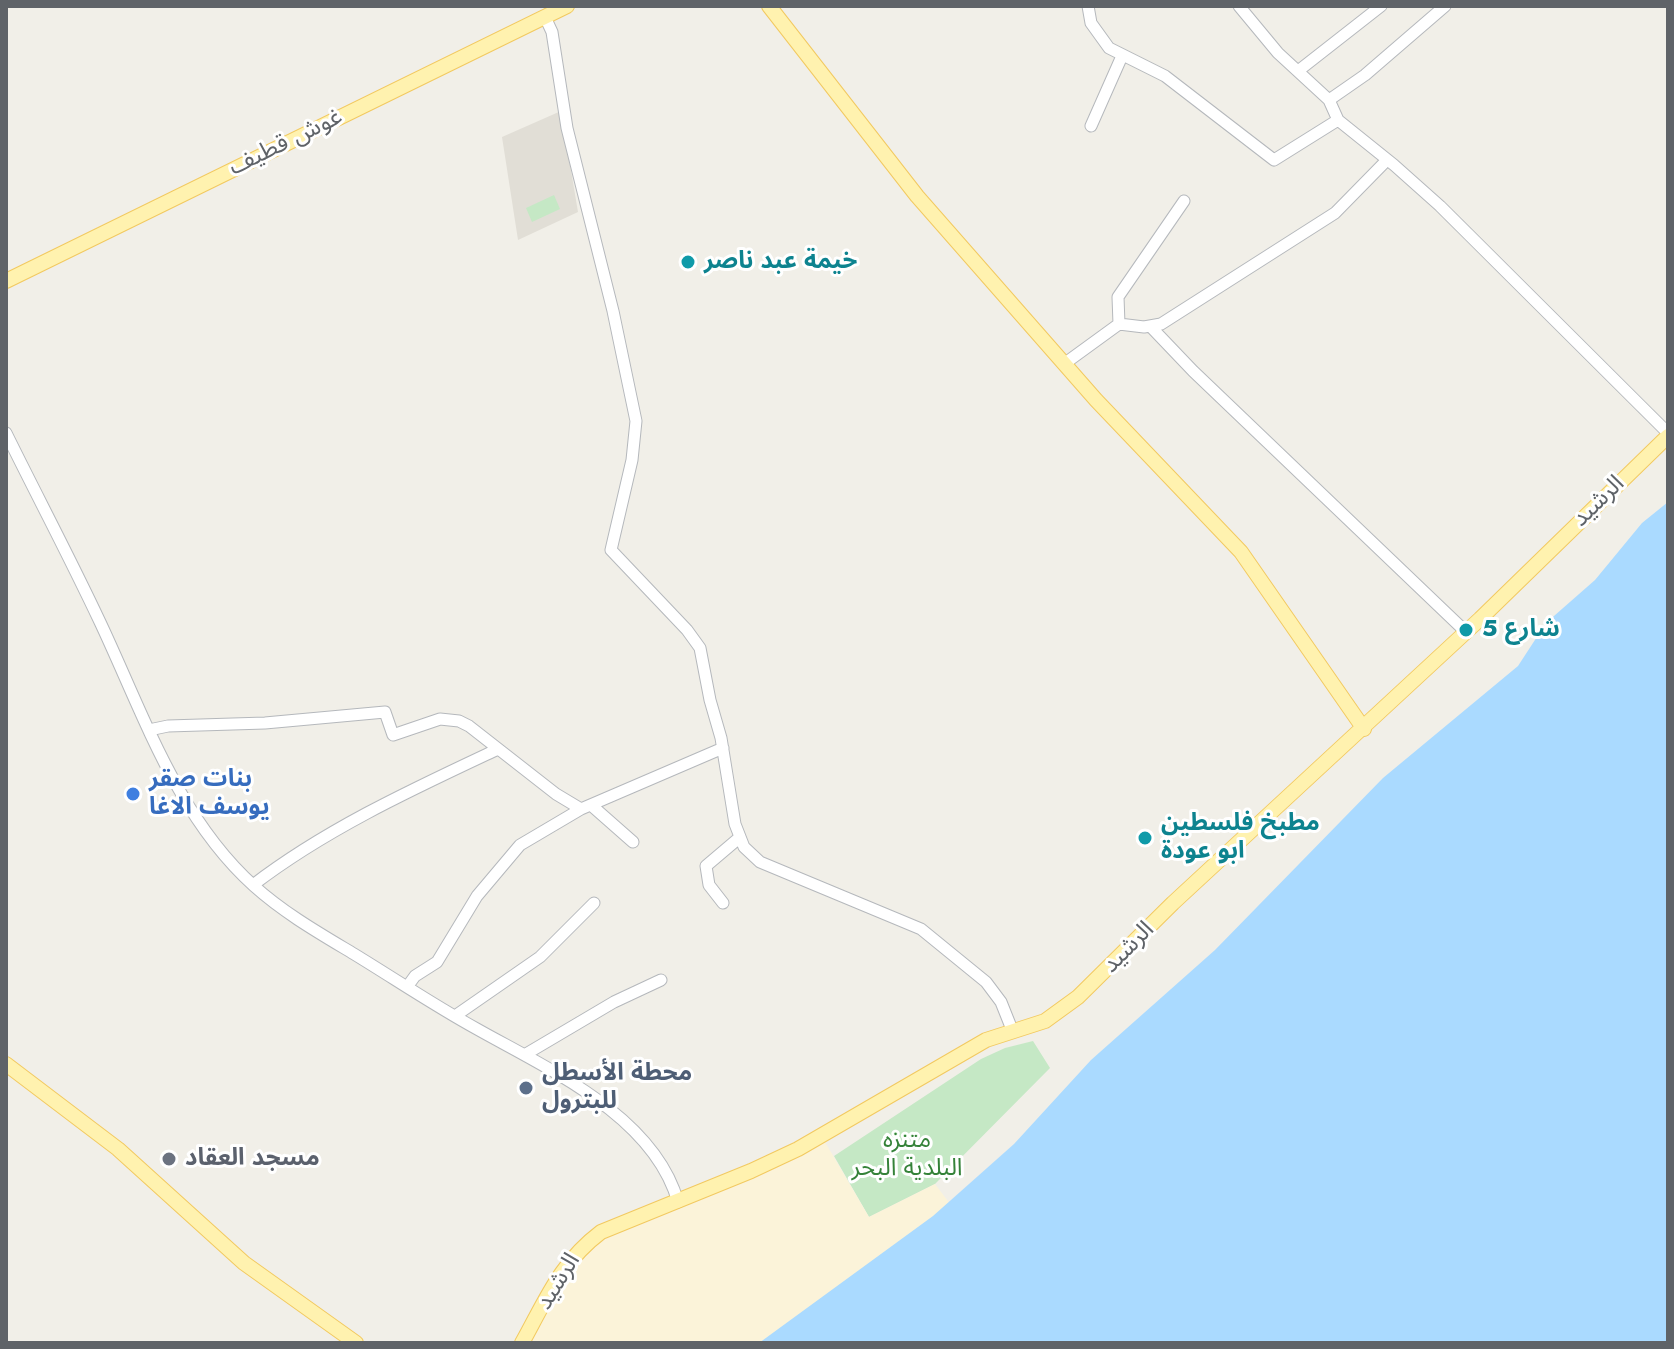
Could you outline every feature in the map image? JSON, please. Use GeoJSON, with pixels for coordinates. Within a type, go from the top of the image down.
{"type":"FeatureCollection","features":[{"type":"Feature","properties":{"kind":"main road","name":"غوش قطيف"},"geometry":{"type":"LineString","coordinates":[[6,281],[567,6]]}},
{"type":"Feature","properties":{"kind":"main road"},"geometry":{"type":"LineString","coordinates":[[769,6],[917,196],[1064,364],[1241,552],[1364,729]]}},
{"type":"Feature","properties":{"kind":"main road","name":"الرشيد"},"geometry":{"type":"LineString","coordinates":[[522,1343],[567,1262],[580,1248],[612,1227],[678,1202],[798,1149],[986,1040],[1045,1021],[1078,997],[1173,903],[1466,632],[1668,435]]}},
{"type":"Feature","properties":{"kind":"main road"},"geometry":{"type":"LineString","coordinates":[[6,1064],[118,1149],[244,1263],[356,1343]]}},
{"type":"Feature","properties":{"kind":"street"},"geometry":{"type":"LineString","coordinates":[[1088,6],[1096,31],[1109,48],[1165,76],[1274,160],[1338,120]]}},
{"type":"Feature","properties":{"kind":"street"},"geometry":{"type":"LineString","coordinates":[[1239,6],[1278,53],[1329,100],[1338,120],[1387,160],[1514,278],[1668,435]]}},
{"type":"Feature","properties":{"kind":"street"},"geometry":{"type":"LineString","coordinates":[[1298,71],[1381,6]]}},
{"type":"Feature","properties":{"kind":"street"},"geometry":{"type":"LineString","coordinates":[[1329,100],[1365,75],[1445,6]]}},
{"type":"Feature","properties":{"kind":"street"},"geometry":{"type":"LineString","coordinates":[[545,17],[552,32],[567,128],[613,311],[636,421],[634,449],[611,550],[687,630],[700,648],[723,748],[739,838],[760,862],[921,929],[986,982],[1001,1002],[1013,1032]]}},
{"type":"Feature","properties":{"kind":"street"},"geometry":{"type":"LineString","coordinates":[[1091,126],[1122,56]]}},
{"type":"Feature","properties":{"kind":"street"},"geometry":{"type":"LineString","coordinates":[[1064,364],[1119,324],[1151,327],[1187,309],[1335,213],[1387,160]]}},
{"type":"Feature","properties":{"kind":"street"},"geometry":{"type":"LineString","coordinates":[[1119,324],[1118,297],[1184,201]]}},
{"type":"Feature","properties":{"kind":"street"},"geometry":{"type":"LineString","coordinates":[[1151,327],[1466,632]]}},
{"type":"Feature","properties":{"kind":"street"},"geometry":{"type":"LineString","coordinates":[[6,433],[101,623],[149,730],[194,816],[217,848],[253,885],[306,925],[455,1016],[526,1054],[635,1132],[671,1179],[678,1202]]}},
{"type":"Feature","properties":{"kind":"street"},"geometry":{"type":"LineString","coordinates":[[149,730],[168,726],[265,723],[385,712],[393,735],[450,718],[469,726],[556,794],[586,807],[633,842]]}},
{"type":"Feature","properties":{"kind":"street"},"geometry":{"type":"LineString","coordinates":[[407,987],[415,976],[437,962],[477,896],[520,845],[586,807],[723,748]]}},
{"type":"Feature","properties":{"kind":"street"},"geometry":{"type":"LineString","coordinates":[[253,885],[292,857],[396,799],[496,750]]}},
{"type":"Feature","properties":{"kind":"street"},"geometry":{"type":"LineString","coordinates":[[723,903],[709,885],[706,866],[739,838]]}},
{"type":"Feature","properties":{"kind":"street"},"geometry":{"type":"LineString","coordinates":[[455,1016],[552,947],[594,903]]}},
{"type":"Feature","properties":{"kind":"street"},"geometry":{"type":"LineString","coordinates":[[526,1054],[614,1002],[661,980]]}},
{"type":"Feature","properties":{"kind":"shaded area"},"geometry":{"type":"Polygon","coordinates":[[[561,111],[578,212],[518,240],[502,137],[561,111]]]}},
{"type":"Feature","properties":{"kind":"green space"},"geometry":{"type":"Polygon","coordinates":[[[554,195],[560,209],[532,222],[526,208],[554,195]]]}},
{"type":"Feature","properties":{"kind":"green space","name":"متنزه البلدية البحر"},"geometry":{"type":"Polygon","coordinates":[[[1033,1041],[1050,1068],[935,1184],[869,1217],[834,1156],[981,1059],[1005,1048],[1033,1041]]]}},
{"type":"Feature","properties":{"kind":"sand"},"geometry":{"type":"Polygon","coordinates":[[[825,1142],[869,1217],[935,1184],[960,1217],[782,1343],[528,1343],[575,1259],[602,1237],[767,1170],[825,1142]]]}},
{"type":"Feature","properties":{"kind":"water"},"geometry":{"type":"Polygon","coordinates":[[[1668,502],[1668,1343],[759,1343],[933,1216],[1014,1144],[1091,1060],[1215,950],[1383,778],[1518,666],[1546,623],[1595,580],[1642,523],[1668,502]]]}},
{"type":"Feature","properties":{"kind":"place","name":"خيمة عبد ناصر"},"geometry":{"type":"Point","coordinates":[688,262]}},
{"type":"Feature","properties":{"kind":"place","name":"شارع 5"},"geometry":{"type":"Point","coordinates":[1466,630]}},
{"type":"Feature","properties":{"kind":"place","name":"بنات صقر يوسف الاغا"},"geometry":{"type":"Point","coordinates":[133,794]}},
{"type":"Feature","properties":{"kind":"place","name":"مطبخ فلسطين ابو عودة"},"geometry":{"type":"Point","coordinates":[1145,838]}},
{"type":"Feature","properties":{"kind":"place","name":"محطة الأسطل للبترول"},"geometry":{"type":"Point","coordinates":[526,1088]}},
{"type":"Feature","properties":{"kind":"place","name":"مسجد العقاد"},"geometry":{"type":"Point","coordinates":[169,1159]}}]}
